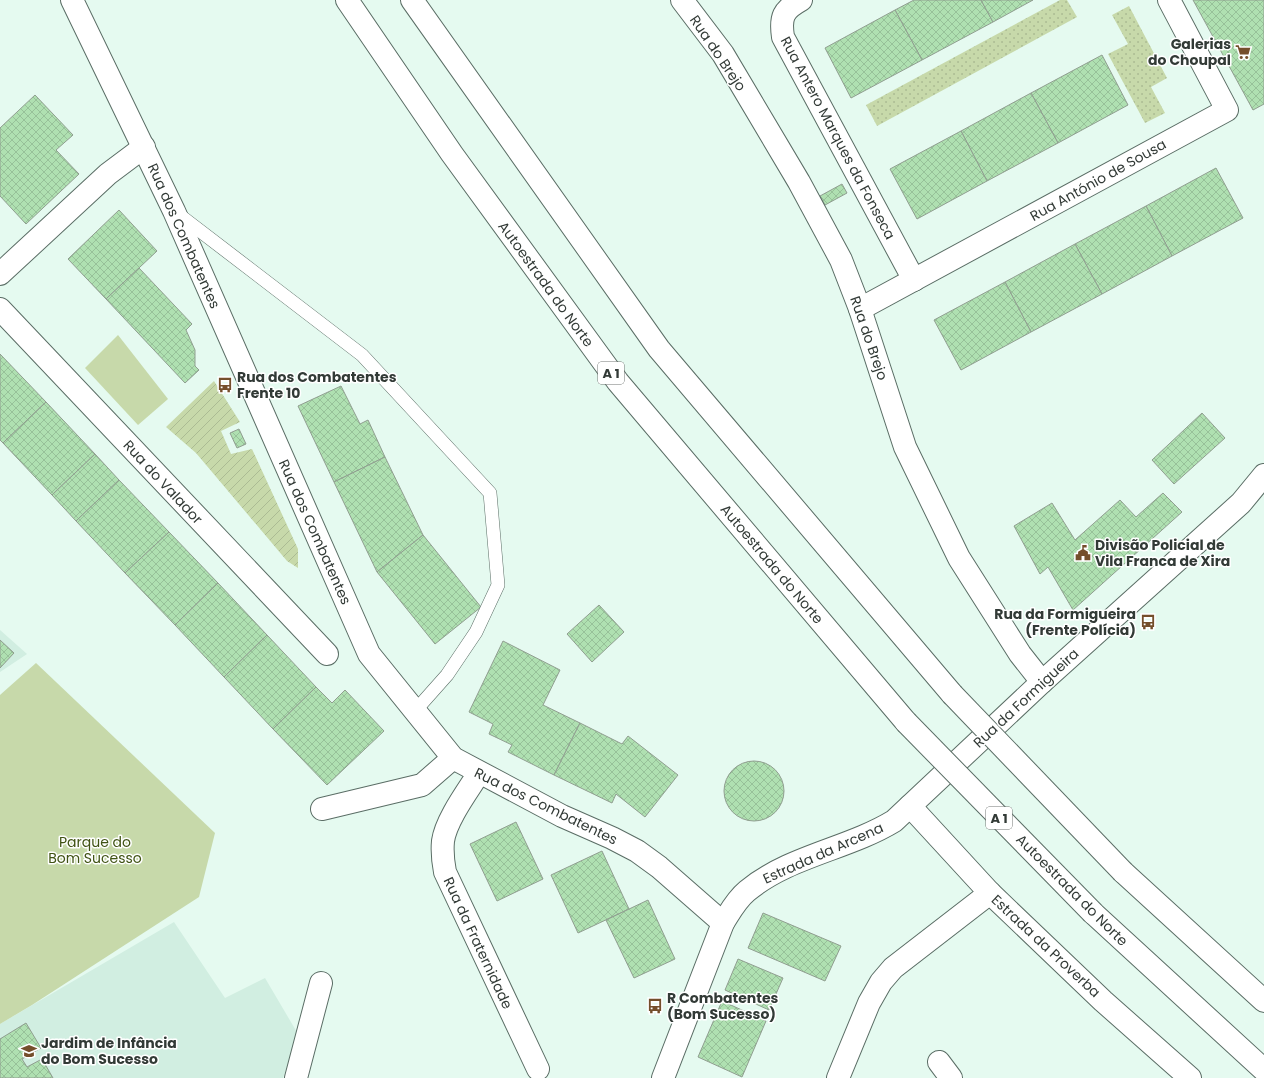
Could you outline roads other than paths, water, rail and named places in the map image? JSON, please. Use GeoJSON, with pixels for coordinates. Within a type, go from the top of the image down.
{"type":"FeatureCollection","features":[{"type":"Feature","properties":{"kind":"main road","name":"Rua dos Combatentes"},"geometry":{"type":"LineString","coordinates":[[72,0],[174,211],[369,654],[453,758],[478,773],[562,816],[612,838],[637,851],[659,867],[722,923]]}},
{"type":"Feature","properties":{"kind":"main road","name":"Autoestrada do Norte"},"geometry":{"type":"LineString","coordinates":[[347,0],[452,154],[618,382],[906,722],[1093,913],[1264,1070]]}},
{"type":"Feature","properties":{"kind":"main road"},"geometry":{"type":"LineString","coordinates":[[412,0],[659,349],[952,694],[1123,872],[1264,1001]]}},
{"type":"Feature","properties":{"kind":"main road","name":"Rua do Brejo"},"geometry":{"type":"LineString","coordinates":[[682,0],[723,54],[802,187],[841,260],[860,309],[905,447],[959,558],[1020,654],[1042,682]]}},
{"type":"Feature","properties":{"kind":"main road","name":"Rua Antero Marques da Fonseca"},"geometry":{"type":"LineString","coordinates":[[801,0],[791,5],[784,13],[781,24],[782,37],[914,280]]}},
{"type":"Feature","properties":{"kind":"main road","name":"Rua António de Sousa"},"geometry":{"type":"LineString","coordinates":[[860,309],[1227,110],[1169,0]]}},
{"type":"Feature","properties":{"kind":"main road"},"geometry":{"type":"LineString","coordinates":[[4,261],[108,174],[144,147]]}},
{"type":"Feature","properties":{"kind":"main road","name":"Rua do Valador"},"geometry":{"type":"LineString","coordinates":[[0,309],[327,654]]}},
{"type":"Feature","properties":{"kind":"main road","name":"Rua da Formigueira"},"geometry":{"type":"LineString","coordinates":[[910,806],[1042,682],[1241,503],[1264,475]]}},
{"type":"Feature","properties":{"kind":"main road"},"geometry":{"type":"LineString","coordinates":[[322,809],[422,785],[453,758]]}},
{"type":"Feature","properties":{"kind":"main road","name":"Rua da Fraternidade"},"geometry":{"type":"LineString","coordinates":[[478,773],[447,826],[443,848],[444,872],[538,1069]]}},
{"type":"Feature","properties":{"kind":"main road","name":"Estrada da Proverba"},"geometry":{"type":"LineString","coordinates":[[910,806],[990,893],[1104,1001],[1190,1078]]}},
{"type":"Feature","properties":{"kind":"main road","name":"Estrada da Arcena"},"geometry":{"type":"LineString","coordinates":[[662,1078],[722,923],[734,905],[746,892],[763,879],[792,865],[878,831],[894,821],[910,806]]}},
{"type":"Feature","properties":{"kind":"main road"},"geometry":{"type":"LineString","coordinates":[[838,1078],[869,1004],[880,982],[893,968],[990,893]]}},
{"type":"Feature","properties":{"kind":"main road"},"geometry":{"type":"LineString","coordinates":[[296,1078],[321,983]]}},
{"type":"Feature","properties":{"kind":"lane"},"geometry":{"type":"LineString","coordinates":[[174,211],[362,355],[490,493],[498,585],[476,632],[447,675],[416,711]]}},
{"type":"Feature","properties":{"kind":"place","name":"Galerias do Choupal"},"geometry":{"type":"Point","coordinates":[1243,52]}},
{"type":"Feature","properties":{"kind":"place","name":"Rua dos Combatentes Frente 10"},"geometry":{"type":"Point","coordinates":[225,385]}},
{"type":"Feature","properties":{"kind":"place","name":"Divisão Policial de Vila Franca de Xira"},"geometry":{"type":"Point","coordinates":[1083,553]}},
{"type":"Feature","properties":{"kind":"place","name":"Rua da Formigueira (Frente Polícia)"},"geometry":{"type":"Point","coordinates":[1148,622]}},
{"type":"Feature","properties":{"kind":"place","name":"R Combatentes (Bom Sucesso)"},"geometry":{"type":"Point","coordinates":[655,1006]}},
{"type":"Feature","properties":{"kind":"place","name":"Jardim de Infância do Bom Sucesso"},"geometry":{"type":"Point","coordinates":[29,1051]}},
{"type":"Feature","properties":{"kind":"park label","name":"Parque do Bom Sucesso"},"geometry":{"type":"Point","coordinates":[95,850]}}]}
